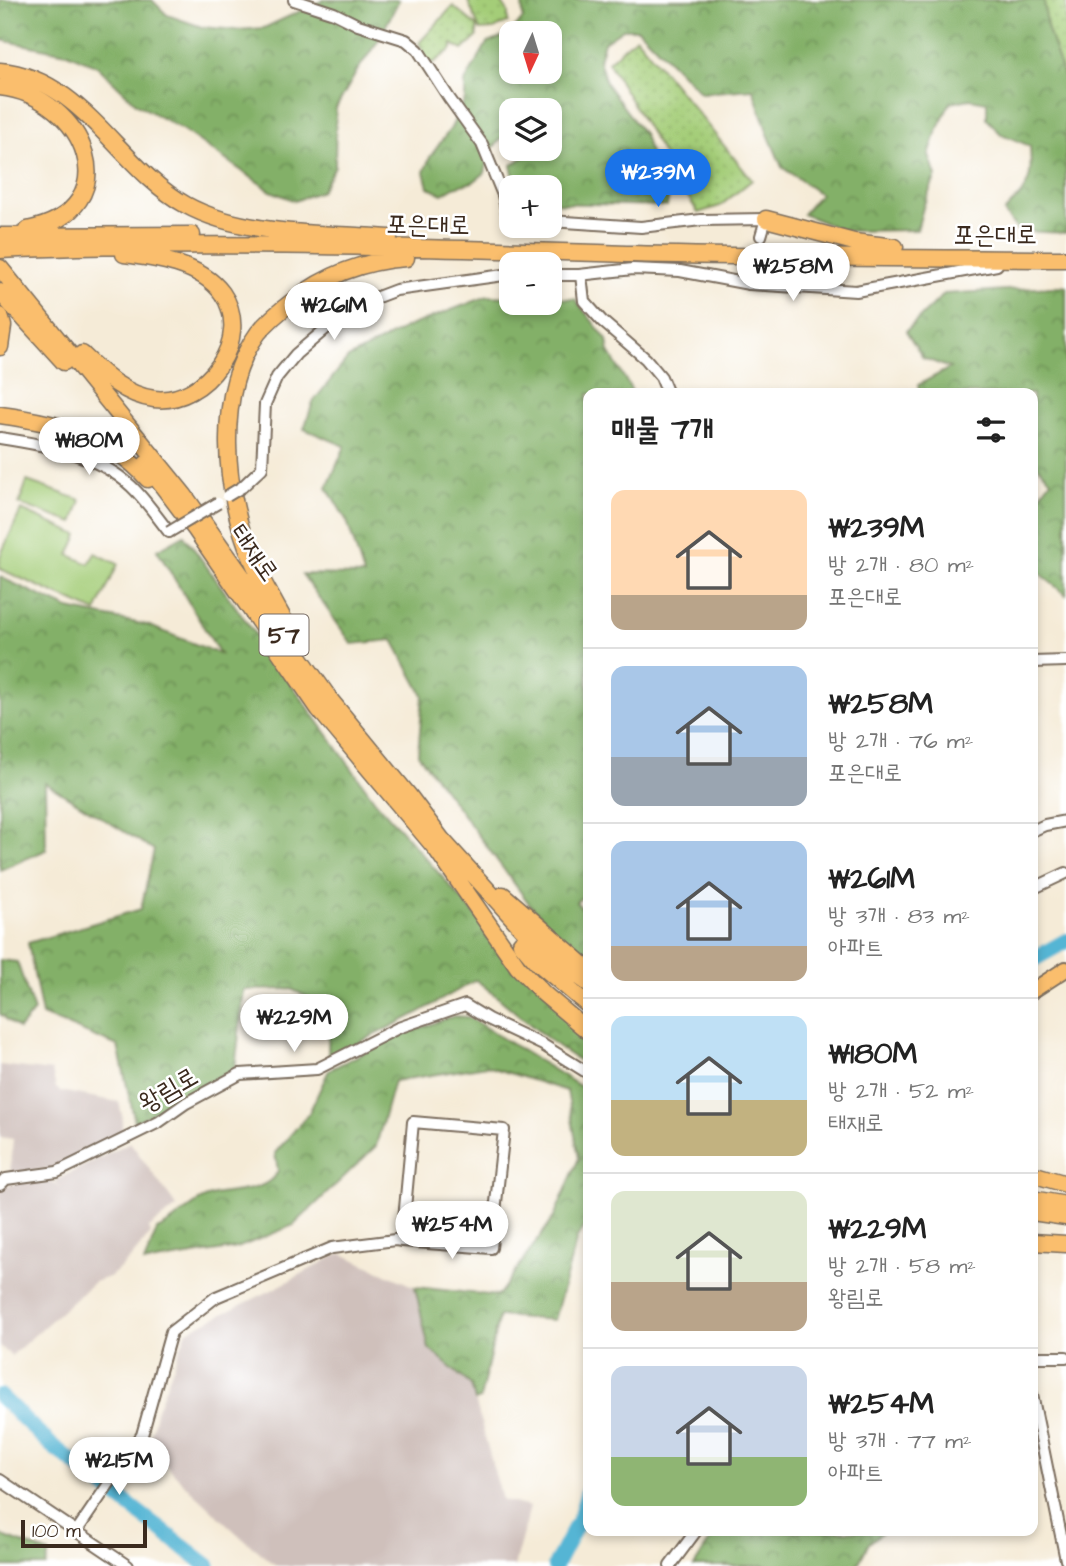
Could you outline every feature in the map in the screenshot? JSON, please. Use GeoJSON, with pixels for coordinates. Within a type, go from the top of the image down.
{"type":"FeatureCollection","features":[{"type":"Feature","properties":{"kind":"highway"},"geometry":{"type":"LineString","coordinates":[[0,71],[27,76],[65,97],[152,181],[168,194],[198,211],[253,228],[389,238]]}},
{"type":"Feature","properties":{"kind":"highway"},"geometry":{"type":"LineString","coordinates":[[0,87],[35,95],[62,116],[82,143],[87,173],[85,188],[70,213],[1,243]]}},
{"type":"Feature","properties":{"kind":"highway"},"geometry":{"type":"LineString","coordinates":[[766,219],[854,242],[895,247]]}},
{"type":"Feature","properties":{"kind":"highway","name":"포은대로"},"geometry":{"type":"LineString","coordinates":[[1,243],[121,234],[1066,249]]}},
{"type":"Feature","properties":{"kind":"highway","name":"포은대로"},"geometry":{"type":"LineString","coordinates":[[1,243],[41,248],[169,246],[523,250],[820,258],[1066,259]]}},
{"type":"Feature","properties":{"kind":"highway"},"geometry":{"type":"LineString","coordinates":[[33,308],[110,380],[151,399],[166,400],[183,395],[209,380],[227,350],[232,334],[232,319],[221,291],[195,272],[156,259],[126,254],[41,248]]}},
{"type":"Feature","properties":{"kind":"highway"},"geometry":{"type":"LineString","coordinates":[[331,701],[256,569],[233,498],[228,440],[235,385],[244,358],[258,333],[279,312],[330,276],[385,259],[523,250]]}},
{"type":"Feature","properties":{"kind":"highway","name":"태재로"},"geometry":{"type":"LineString","coordinates":[[0,268],[184,495],[331,701],[409,796],[440,845],[462,873],[537,962],[583,1002]]}},
{"type":"Feature","properties":{"kind":"highway","name":"57"},"geometry":{"type":"LineString","coordinates":[[0,292],[37,330],[113,420],[196,530]]}},
{"type":"Feature","properties":{"kind":"highway"},"geometry":{"type":"LineString","coordinates":[[0,316],[3,326],[0,347]]}},
{"type":"Feature","properties":{"kind":"highway"},"geometry":{"type":"LineString","coordinates":[[0,415],[61,425],[120,454],[137,467],[196,530]]}},
{"type":"Feature","properties":{"kind":"highway","name":"태재로"},"geometry":{"type":"LineString","coordinates":[[196,530],[319,709],[440,845],[541,949],[583,979]]}},
{"type":"Feature","properties":{"kind":"highway"},"geometry":{"type":"LineString","coordinates":[[440,845],[583,965]]}},
{"type":"Feature","properties":{"kind":"highway"},"geometry":{"type":"LineString","coordinates":[[440,845],[518,967],[544,994],[583,1027]]}},
{"type":"Feature","properties":{"kind":"highway"},"geometry":{"type":"LineString","coordinates":[[1038,1176],[1066,1184]]}},
{"type":"Feature","properties":{"kind":"highway"},"geometry":{"type":"LineString","coordinates":[[1038,1200],[1066,1205]]}},
{"type":"Feature","properties":{"kind":"highway"},"geometry":{"type":"LineString","coordinates":[[1038,1213],[1066,1217]]}},
{"type":"Feature","properties":{"kind":"highway"},"geometry":{"type":"LineString","coordinates":[[1038,1242],[1066,1244]]}},
{"type":"Feature","properties":{"kind":"main road"},"geometry":{"type":"LineString","coordinates":[[1038,987],[1066,969]]}},
{"type":"Feature","properties":{"kind":"street"},"geometry":{"type":"LineString","coordinates":[[294,0],[406,40],[418,50],[482,144],[499,185]]}},
{"type":"Feature","properties":{"kind":"street"},"geometry":{"type":"LineString","coordinates":[[562,222],[641,227],[701,220],[766,219],[761,236]]}},
{"type":"Feature","properties":{"kind":"street"},"geometry":{"type":"LineString","coordinates":[[562,275],[633,269],[680,271],[856,291],[1034,259]]}},
{"type":"Feature","properties":{"kind":"street"},"geometry":{"type":"LineString","coordinates":[[581,275],[584,301],[646,359],[661,377],[666,388]]}},
{"type":"Feature","properties":{"kind":"street"},"geometry":{"type":"LineString","coordinates":[[0,438],[62,449],[108,467],[132,488],[169,532],[242,487],[262,468],[265,404],[277,377],[296,354],[329,326],[359,304],[396,290],[499,276]]}},
{"type":"Feature","properties":{"kind":"street"},"geometry":{"type":"LineString","coordinates":[[1038,662],[1066,661]]}},
{"type":"Feature","properties":{"kind":"street"},"geometry":{"type":"LineString","coordinates":[[1038,828],[1066,821]]}},
{"type":"Feature","properties":{"kind":"street"},"geometry":{"type":"LineString","coordinates":[[1038,886],[1066,873]]}},
{"type":"Feature","properties":{"kind":"street","name":"왕림로"},"geometry":{"type":"LineString","coordinates":[[0,1185],[6,1179],[57,1172],[159,1122],[186,1103],[240,1074],[317,1069],[398,1028],[465,1005],[543,1045],[583,1070]]}},
{"type":"Feature","properties":{"kind":"street"},"geometry":{"type":"LineString","coordinates":[[76,1532],[142,1436],[171,1332],[216,1297],[332,1248],[402,1241],[491,1248],[504,1130],[413,1122],[402,1241]]}},
{"type":"Feature","properties":{"kind":"street"},"geometry":{"type":"LineString","coordinates":[[1038,1357],[1066,1357]]}},
{"type":"Feature","properties":{"kind":"street"},"geometry":{"type":"LineString","coordinates":[[1038,1423],[1066,1560]]}},
{"type":"Feature","properties":{"kind":"street"},"geometry":{"type":"LineString","coordinates":[[0,1480],[128,1566]]}},
{"type":"Feature","properties":{"kind":"street"},"geometry":{"type":"LineString","coordinates":[[670,1566],[692,1536]]}},
{"type":"Feature","properties":{"kind":"shaded area"},"geometry":{"type":"Polygon","coordinates":[[[0,1065],[52,1071],[56,1088],[60,1091],[119,1102],[122,1133],[57,1168],[10,1174],[13,1139],[0,1137],[0,1065]]]}},
{"type":"Feature","properties":{"kind":"shaded area"},"geometry":{"type":"Polygon","coordinates":[[[130,1142],[177,1207],[149,1228],[150,1235],[128,1261],[111,1276],[94,1282],[11,1356],[0,1346],[0,1191],[5,1186],[45,1177],[60,1187],[55,1181],[130,1142]]]}},
{"type":"Feature","properties":{"kind":"shaded area"},"geometry":{"type":"Polygon","coordinates":[[[340,1253],[415,1287],[430,1349],[471,1385],[502,1500],[530,1507],[514,1566],[277,1566],[243,1539],[149,1447],[156,1412],[187,1331],[340,1253]]]}},
{"type":"Feature","properties":{"kind":"green space"},"geometry":{"type":"Polygon","coordinates":[[[0,0],[152,0],[167,15],[202,27],[237,30],[264,28],[324,0],[399,0],[378,41],[336,108],[335,166],[321,191],[295,201],[271,191],[183,130],[137,104],[97,66],[67,53],[0,40],[0,0]]]}},
{"type":"Feature","properties":{"kind":"green space"},"geometry":{"type":"Polygon","coordinates":[[[500,0],[508,12],[508,21],[499,21],[499,26],[494,29],[480,30],[468,1],[500,0]]]}},
{"type":"Feature","properties":{"kind":"green space"},"geometry":{"type":"Polygon","coordinates":[[[522,0],[1044,0],[1047,27],[1066,82],[1066,233],[1018,231],[1004,212],[1028,183],[1030,146],[1001,134],[987,119],[987,102],[970,99],[950,103],[936,133],[929,155],[936,176],[917,230],[845,231],[803,214],[820,194],[782,167],[753,89],[701,93],[638,29],[623,29],[604,42],[599,60],[606,83],[644,135],[653,162],[670,190],[667,206],[562,203],[562,175],[514,175],[511,166],[518,161],[562,161],[562,98],[499,98],[499,141],[490,151],[485,173],[473,182],[454,187],[442,194],[428,187],[424,172],[430,157],[451,128],[465,99],[465,82],[487,43],[499,38],[499,84],[562,84],[562,21],[521,21],[523,18],[522,0]]]}},
{"type":"Feature","properties":{"kind":"green space"},"geometry":{"type":"Polygon","coordinates":[[[1043,0],[1066,0],[1066,82],[1044,30],[1043,0]]]}},
{"type":"Feature","properties":{"kind":"green space"},"geometry":{"type":"Polygon","coordinates":[[[453,6],[477,26],[477,37],[463,50],[452,44],[452,49],[433,63],[428,63],[419,43],[453,6]]]}},
{"type":"Feature","properties":{"kind":"green space"},"geometry":{"type":"Polygon","coordinates":[[[636,37],[752,180],[720,206],[698,213],[608,62],[636,37]]]}},
{"type":"Feature","properties":{"kind":"green space"},"geometry":{"type":"Polygon","coordinates":[[[1066,286],[1066,595],[1038,572],[1038,498],[1051,480],[1038,466],[1038,388],[919,388],[918,385],[950,368],[923,358],[906,331],[944,294],[1066,286]]]}},
{"type":"Feature","properties":{"kind":"green space"},"geometry":{"type":"Polygon","coordinates":[[[488,296],[499,296],[499,315],[562,315],[562,298],[575,299],[607,340],[609,352],[630,388],[583,388],[583,897],[576,902],[583,910],[583,960],[531,906],[418,754],[423,695],[393,640],[352,644],[302,574],[364,575],[347,521],[327,488],[345,446],[304,429],[313,402],[348,358],[407,327],[488,296]]]}},
{"type":"Feature","properties":{"kind":"green space"},"geometry":{"type":"Polygon","coordinates":[[[27,481],[81,500],[73,523],[19,504],[27,481]]]}},
{"type":"Feature","properties":{"kind":"green space"},"geometry":{"type":"Polygon","coordinates":[[[21,510],[78,535],[69,555],[89,564],[95,553],[118,564],[96,612],[0,569],[0,556],[21,510]]]}},
{"type":"Feature","properties":{"kind":"green space"},"geometry":{"type":"Polygon","coordinates":[[[184,535],[376,802],[488,929],[583,1030],[583,1063],[476,980],[416,1014],[328,1058],[329,1007],[291,989],[244,990],[235,1069],[135,1122],[118,1046],[42,1015],[28,943],[141,909],[154,850],[45,783],[46,850],[0,870],[0,577],[69,609],[147,625],[220,654],[157,550],[184,535]]]}},
{"type":"Feature","properties":{"kind":"green space"},"geometry":{"type":"Polygon","coordinates":[[[0,960],[17,962],[34,1011],[19,1029],[0,1014],[0,960]]]}},
{"type":"Feature","properties":{"kind":"green space"},"geometry":{"type":"Polygon","coordinates":[[[454,1016],[468,1017],[583,1088],[583,1229],[577,1238],[554,1320],[499,1316],[480,1399],[475,1401],[471,1385],[429,1349],[415,1287],[498,1296],[554,1217],[579,1158],[567,1091],[487,1066],[394,1081],[376,1146],[294,1225],[237,1248],[144,1263],[157,1230],[172,1222],[198,1201],[214,1195],[258,1187],[273,1178],[278,1171],[275,1153],[309,1113],[329,1070],[395,1037],[454,1016]]]}},
{"type":"Feature","properties":{"kind":"green space"},"geometry":{"type":"Polygon","coordinates":[[[0,1535],[49,1553],[46,1566],[0,1566],[0,1535]]]}},
{"type":"Feature","properties":{"kind":"green space"},"geometry":{"type":"Polygon","coordinates":[[[713,1536],[878,1536],[869,1543],[857,1566],[694,1566],[713,1536]]]}},
{"type":"Feature","properties":{"kind":"waterway"},"geometry":{"type":"LineString","coordinates":[[1038,957],[1066,941]]}},
{"type":"Feature","properties":{"kind":"waterway"},"geometry":{"type":"LineString","coordinates":[[0,1396],[51,1445],[208,1566]]}},
{"type":"Feature","properties":{"kind":"waterway"},"geometry":{"type":"LineString","coordinates":[[555,1566],[583,1509]]}},
{"type":"Feature","properties":{"kind":"tunnel"},"geometry":{"type":"LineString","coordinates":[[753,270],[761,236]]}}]}
